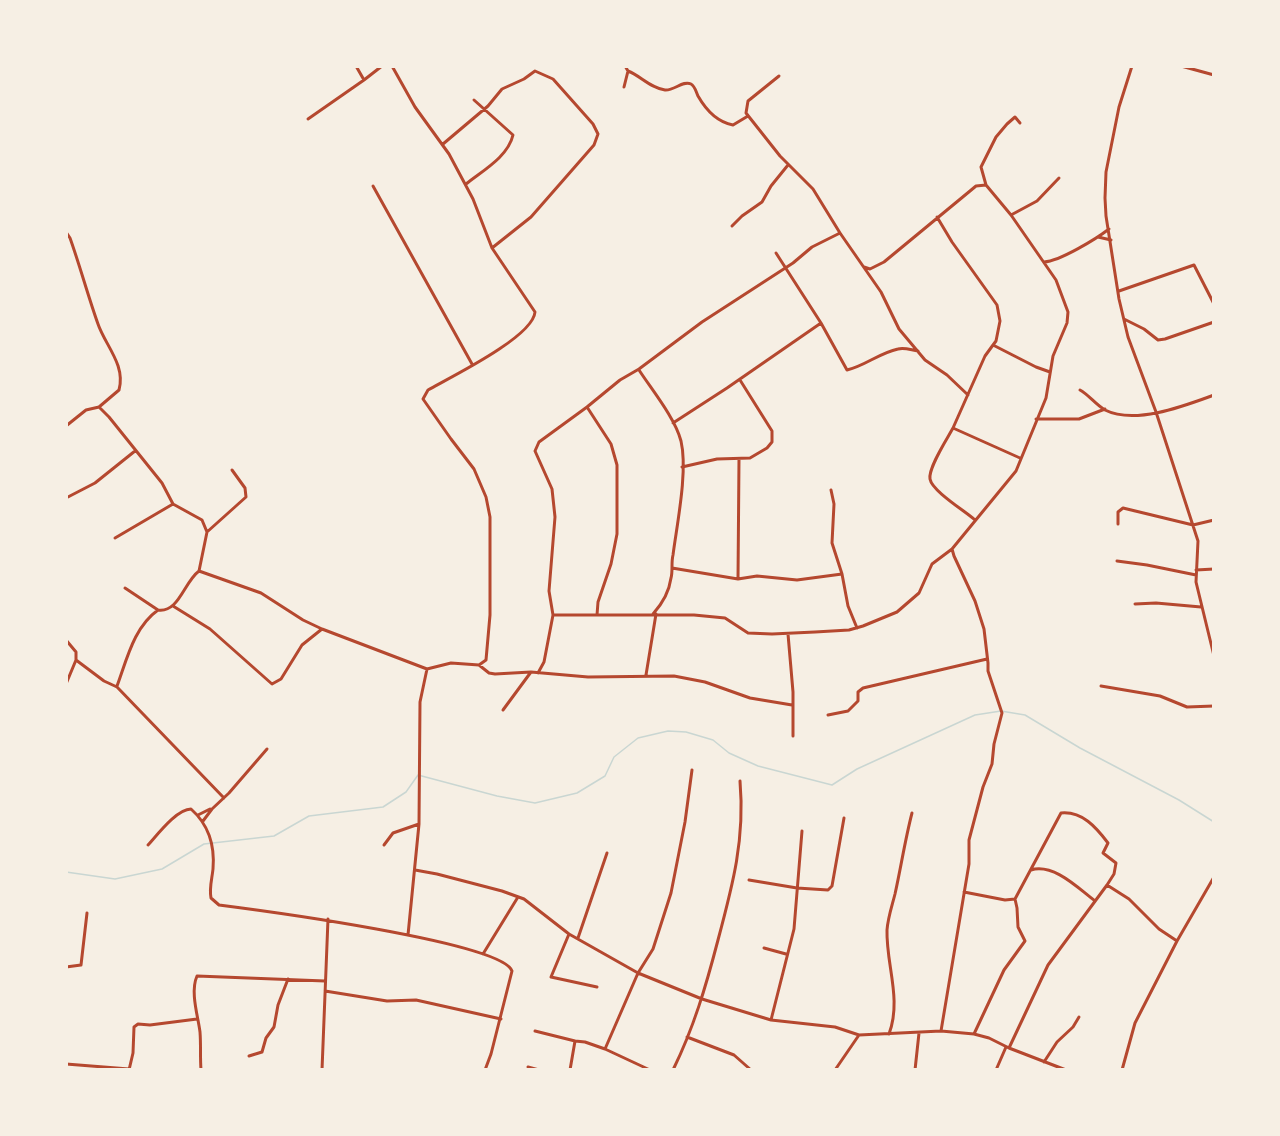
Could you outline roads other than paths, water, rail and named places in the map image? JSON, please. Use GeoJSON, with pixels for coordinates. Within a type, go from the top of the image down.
{"type":"FeatureCollection","features":[{"type":"Feature","properties":{"kind":"street"},"geometry":{"type":"LineString","coordinates":[[356,66],[364,80]]}},
{"type":"Feature","properties":{"kind":"street"},"geometry":{"type":"LineString","coordinates":[[308,119],[382,66]]}},
{"type":"Feature","properties":{"kind":"street"},"geometry":{"type":"LineString","coordinates":[[392,66],[415,107],[443,144],[466,184],[492,248],[535,312],[535,318],[504,347],[428,390],[423,399],[474,469],[486,497],[490,517],[490,615],[487,656],[486,660],[479,665]]}},
{"type":"Feature","properties":{"kind":"street"},"geometry":{"type":"LineString","coordinates":[[625,66],[628,71],[654,88],[668,91],[675,90],[684,83],[690,83],[694,86],[705,107],[722,122],[733,125],[748,117]]}},
{"type":"Feature","properties":{"kind":"street"},"geometry":{"type":"LineString","coordinates":[[1132,66],[1119,107],[1106,172],[1105,198],[1109,229],[1118,291],[1128,337],[1156,412],[1198,541],[1196,572],[1201,607],[1214,656]]}},
{"type":"Feature","properties":{"kind":"street"},"geometry":{"type":"LineString","coordinates":[[1181,66],[1214,75]]}},
{"type":"Feature","properties":{"kind":"street"},"geometry":{"type":"LineString","coordinates":[[443,144],[483,110],[502,89],[535,71],[553,79],[593,124],[598,134],[594,145],[531,218],[492,248]]}},
{"type":"Feature","properties":{"kind":"street"},"geometry":{"type":"LineString","coordinates":[[624,87],[628,71]]}},
{"type":"Feature","properties":{"kind":"street"},"geometry":{"type":"LineString","coordinates":[[779,76],[748,101],[746,113],[748,117],[788,165],[813,189],[881,292],[899,329],[925,360],[947,375],[968,394]]}},
{"type":"Feature","properties":{"kind":"street"},"geometry":{"type":"LineString","coordinates":[[466,184],[495,161],[511,143],[513,135],[474,100]]}},
{"type":"Feature","properties":{"kind":"street"},"geometry":{"type":"LineString","coordinates":[[553,615],[718,616],[748,633],[788,634],[857,628],[897,612],[919,593],[932,564],[952,549],[1016,471],[1046,398],[1053,356],[1067,323],[1068,312],[1056,280],[1011,215],[986,185],[981,167],[990,147],[1007,124],[1016,117],[1020,123]]}},
{"type":"Feature","properties":{"kind":"street"},"geometry":{"type":"LineString","coordinates":[[732,226],[762,202],[771,186],[788,165]]}},
{"type":"Feature","properties":{"kind":"street"},"geometry":{"type":"LineString","coordinates":[[1011,215],[1037,201],[1059,178]]}},
{"type":"Feature","properties":{"kind":"street"},"geometry":{"type":"LineString","coordinates":[[863,266],[870,269],[884,262],[976,186],[986,185]]}},
{"type":"Feature","properties":{"kind":"street"},"geometry":{"type":"LineString","coordinates":[[373,186],[472,364]]}},
{"type":"Feature","properties":{"kind":"street"},"geometry":{"type":"LineString","coordinates":[[937,217],[997,305],[1000,321],[996,341],[985,356],[953,428],[930,471],[930,480],[937,489],[975,520]]}},
{"type":"Feature","properties":{"kind":"street"},"geometry":{"type":"LineString","coordinates":[[1048,268],[1055,261],[1109,229]]}},
{"type":"Feature","properties":{"kind":"street"},"geometry":{"type":"LineString","coordinates":[[66,232],[70,238],[98,324],[117,361],[121,377],[119,390],[99,407],[86,410],[66,426]]}},
{"type":"Feature","properties":{"kind":"street"},"geometry":{"type":"LineString","coordinates":[[538,672],[544,662],[553,615],[549,591],[555,518],[549,478],[535,452],[538,442],[702,322],[793,263],[812,247],[840,233]]}},
{"type":"Feature","properties":{"kind":"street"},"geometry":{"type":"LineString","coordinates":[[1098,237],[1111,240]]}},
{"type":"Feature","properties":{"kind":"street"},"geometry":{"type":"LineString","coordinates":[[776,253],[821,323],[846,370],[860,367],[900,348],[918,351]]}},
{"type":"Feature","properties":{"kind":"street"},"geometry":{"type":"LineString","coordinates":[[1044,262],[1055,261]]}},
{"type":"Feature","properties":{"kind":"street"},"geometry":{"type":"LineString","coordinates":[[1118,291],[1194,264],[1214,304]]}},
{"type":"Feature","properties":{"kind":"street"},"geometry":{"type":"LineString","coordinates":[[870,269],[872,278]]}},
{"type":"Feature","properties":{"kind":"street"},"geometry":{"type":"LineString","coordinates":[[1124,319],[1144,329],[1158,340],[1214,321]]}},
{"type":"Feature","properties":{"kind":"street"},"geometry":{"type":"LineString","coordinates":[[673,423],[740,380],[821,323]]}},
{"type":"Feature","properties":{"kind":"street"},"geometry":{"type":"LineString","coordinates":[[993,345],[1050,372]]}},
{"type":"Feature","properties":{"kind":"street"},"geometry":{"type":"LineString","coordinates":[[639,369],[673,423],[680,439],[682,467],[672,577],[663,604],[654,614],[646,675]]}},
{"type":"Feature","properties":{"kind":"street"},"geometry":{"type":"LineString","coordinates":[[682,467],[717,459],[739,459],[757,455],[767,448],[773,437],[772,431],[740,380]]}},
{"type":"Feature","properties":{"kind":"street"},"geometry":{"type":"LineString","coordinates":[[1080,390],[1105,410],[1128,416],[1156,412],[1214,395]]}},
{"type":"Feature","properties":{"kind":"street"},"geometry":{"type":"LineString","coordinates":[[99,407],[162,483],[173,504],[202,520],[207,532],[199,571],[193,575],[169,610],[158,610],[125,588]]}},
{"type":"Feature","properties":{"kind":"street"},"geometry":{"type":"LineString","coordinates":[[587,407],[611,444],[617,465],[617,534],[611,564],[598,602],[597,615]]}},
{"type":"Feature","properties":{"kind":"street"},"geometry":{"type":"LineString","coordinates":[[1036,419],[1079,419],[1105,410]]}},
{"type":"Feature","properties":{"kind":"street"},"geometry":{"type":"LineString","coordinates":[[953,428],[1021,459]]}},
{"type":"Feature","properties":{"kind":"street"},"geometry":{"type":"LineString","coordinates":[[66,498],[95,483],[135,450]]}},
{"type":"Feature","properties":{"kind":"street"},"geometry":{"type":"LineString","coordinates":[[738,579],[739,459]]}},
{"type":"Feature","properties":{"kind":"street"},"geometry":{"type":"LineString","coordinates":[[207,532],[246,497],[245,488],[232,470]]}},
{"type":"Feature","properties":{"kind":"street"},"geometry":{"type":"LineString","coordinates":[[831,490],[834,511],[832,543],[842,574],[848,606],[857,628]]}},
{"type":"Feature","properties":{"kind":"street"},"geometry":{"type":"LineString","coordinates":[[115,538],[173,504]]}},
{"type":"Feature","properties":{"kind":"street"},"geometry":{"type":"LineString","coordinates":[[1118,524],[1118,512],[1123,508],[1193,525],[1214,520]]}},
{"type":"Feature","properties":{"kind":"street"},"geometry":{"type":"LineString","coordinates":[[941,1031],[969,858],[969,840],[983,787],[991,770],[1001,719],[1000,706],[988,671],[984,629],[975,601],[952,549]]}},
{"type":"Feature","properties":{"kind":"street"},"geometry":{"type":"LineString","coordinates":[[1117,561],[1196,572],[1214,569]]}},
{"type":"Feature","properties":{"kind":"street"},"geometry":{"type":"LineString","coordinates":[[672,568],[738,579],[757,576],[797,580],[842,574]]}},
{"type":"Feature","properties":{"kind":"street"},"geometry":{"type":"LineString","coordinates":[[199,571],[261,593],[303,620],[427,669],[451,663],[479,665],[489,673],[495,674],[538,672],[588,677],[674,676],[705,682],[750,698],[792,705]]}},
{"type":"Feature","properties":{"kind":"street"},"geometry":{"type":"LineString","coordinates":[[1135,604],[1156,603],[1201,607]]}},
{"type":"Feature","properties":{"kind":"street"},"geometry":{"type":"LineString","coordinates":[[173,606],[210,629],[272,684],[281,679],[302,645],[322,628]]}},
{"type":"Feature","properties":{"kind":"street"},"geometry":{"type":"LineString","coordinates":[[117,687],[135,637],[147,618],[158,610]]}},
{"type":"Feature","properties":{"kind":"street"},"geometry":{"type":"LineString","coordinates":[[788,634],[794,736]]}},
{"type":"Feature","properties":{"kind":"street"},"geometry":{"type":"LineString","coordinates":[[66,640],[76,652],[76,660],[66,684]]}},
{"type":"Feature","properties":{"kind":"street"},"geometry":{"type":"LineString","coordinates":[[828,715],[848,711],[858,701],[858,692],[863,688],[987,659]]}},
{"type":"Feature","properties":{"kind":"street"},"geometry":{"type":"LineString","coordinates":[[76,660],[104,681],[117,687],[224,798]]}},
{"type":"Feature","properties":{"kind":"street"},"geometry":{"type":"LineString","coordinates":[[408,935],[419,824],[420,702],[427,669]]}},
{"type":"Feature","properties":{"kind":"street"},"geometry":{"type":"LineString","coordinates":[[502,710],[531,672]]}},
{"type":"Feature","properties":{"kind":"street"},"geometry":{"type":"LineString","coordinates":[[1101,686],[1160,696],[1187,706],[1214,706]]}},
{"type":"Feature","properties":{"kind":"street"},"geometry":{"type":"LineString","coordinates":[[203,821],[267,749]]}},
{"type":"Feature","properties":{"kind":"street"},"geometry":{"type":"LineString","coordinates":[[605,1049],[638,973],[653,949],[671,893],[685,822],[692,770]]}},
{"type":"Feature","properties":{"kind":"street"},"geometry":{"type":"LineString","coordinates":[[673,1070],[696,1018],[735,877],[743,811],[740,781]]}},
{"type":"Feature","properties":{"kind":"street"},"geometry":{"type":"LineString","coordinates":[[148,845],[183,810],[191,809],[208,828],[213,863],[210,893],[214,902],[219,905],[328,919],[408,935],[483,954],[511,967],[501,1019],[485,1070]]}},
{"type":"Feature","properties":{"kind":"street"},"geometry":{"type":"LineString","coordinates":[[198,815],[212,809]]}},
{"type":"Feature","properties":{"kind":"street"},"geometry":{"type":"LineString","coordinates":[[974,1034],[1004,970],[1025,941],[1018,927],[1014,899],[1061,813],[1073,812],[1086,820],[1108,843],[1103,853],[1116,863],[1114,874],[1048,964],[996,1070]]}},
{"type":"Feature","properties":{"kind":"street"},"geometry":{"type":"LineString","coordinates":[[889,1034],[895,1006],[888,948],[888,914],[894,899],[912,813]]}},
{"type":"Feature","properties":{"kind":"street"},"geometry":{"type":"LineString","coordinates":[[749,880],[797,888],[828,890],[832,886],[844,818]]}},
{"type":"Feature","properties":{"kind":"street"},"geometry":{"type":"LineString","coordinates":[[384,845],[393,833],[419,824]]}},
{"type":"Feature","properties":{"kind":"street"},"geometry":{"type":"LineString","coordinates":[[771,1020],[794,929],[801,831]]}},
{"type":"Feature","properties":{"kind":"street"},"geometry":{"type":"LineString","coordinates":[[578,938],[607,853]]}},
{"type":"Feature","properties":{"kind":"street"},"geometry":{"type":"LineString","coordinates":[[1031,870],[1043,869],[1065,878],[1095,902]]}},
{"type":"Feature","properties":{"kind":"street"},"geometry":{"type":"LineString","coordinates":[[415,870],[518,897],[532,904],[569,934],[638,973],[702,999],[771,1020],[835,1027],[859,1035],[941,1031],[974,1034],[1066,1070]]}},
{"type":"Feature","properties":{"kind":"street"},"geometry":{"type":"LineString","coordinates":[[1122,1070],[1135,1023],[1177,941],[1214,877]]}},
{"type":"Feature","properties":{"kind":"street"},"geometry":{"type":"LineString","coordinates":[[1107,885],[1129,899],[1159,929],[1177,941]]}},
{"type":"Feature","properties":{"kind":"street"},"geometry":{"type":"LineString","coordinates":[[964,892],[1005,900],[1014,899]]}},
{"type":"Feature","properties":{"kind":"street"},"geometry":{"type":"LineString","coordinates":[[483,954],[518,897]]}},
{"type":"Feature","properties":{"kind":"street"},"geometry":{"type":"LineString","coordinates":[[66,967],[81,965],[87,912]]}},
{"type":"Feature","properties":{"kind":"street"},"geometry":{"type":"LineString","coordinates":[[322,1070],[328,919]]}},
{"type":"Feature","properties":{"kind":"street"},"geometry":{"type":"LineString","coordinates":[[569,934],[551,977],[597,987]]}},
{"type":"Feature","properties":{"kind":"street"},"geometry":{"type":"LineString","coordinates":[[764,948],[786,954]]}},
{"type":"Feature","properties":{"kind":"street"},"geometry":{"type":"LineString","coordinates":[[201,1070],[195,982],[197,976],[325,981]]}},
{"type":"Feature","properties":{"kind":"street"},"geometry":{"type":"LineString","coordinates":[[249,1056],[262,1052],[266,1038],[274,1027],[278,1005],[288,979]]}},
{"type":"Feature","properties":{"kind":"street"},"geometry":{"type":"LineString","coordinates":[[325,991],[387,1000],[416,1000],[501,1019]]}},
{"type":"Feature","properties":{"kind":"street"},"geometry":{"type":"LineString","coordinates":[[1044,1062],[1057,1042],[1073,1027],[1079,1017]]}},
{"type":"Feature","properties":{"kind":"street"},"geometry":{"type":"LineString","coordinates":[[66,1064],[129,1070],[133,1053],[134,1027],[138,1024],[150,1025],[197,1019]]}},
{"type":"Feature","properties":{"kind":"street"},"geometry":{"type":"LineString","coordinates":[[535,1031],[585,1042],[650,1070]]}},
{"type":"Feature","properties":{"kind":"street"},"geometry":{"type":"LineString","coordinates":[[915,1070],[919,1032]]}},
{"type":"Feature","properties":{"kind":"street"},"geometry":{"type":"LineString","coordinates":[[835,1070],[859,1035]]}},
{"type":"Feature","properties":{"kind":"street"},"geometry":{"type":"LineString","coordinates":[[687,1037],[734,1055],[751,1070]]}},
{"type":"Feature","properties":{"kind":"street"},"geometry":{"type":"LineString","coordinates":[[570,1070],[574,1041]]}},
{"type":"Feature","properties":{"kind":"street"},"geometry":{"type":"LineString","coordinates":[[528,1067],[539,1070]]}},
{"type":"Feature","properties":{"kind":"waterway"},"geometry":{"type":"LineString","coordinates":[[66,872],[115,879],[162,869],[204,844],[274,836],[309,816],[383,807],[406,792],[418,775],[497,796],[535,803],[577,793],[605,776],[614,757],[638,738],[668,731],[686,732],[713,740],[729,753],[758,766],[832,785],[857,769],[975,715],[1001,711],[1025,715],[1080,748],[1179,800],[1214,822]]}}]}
